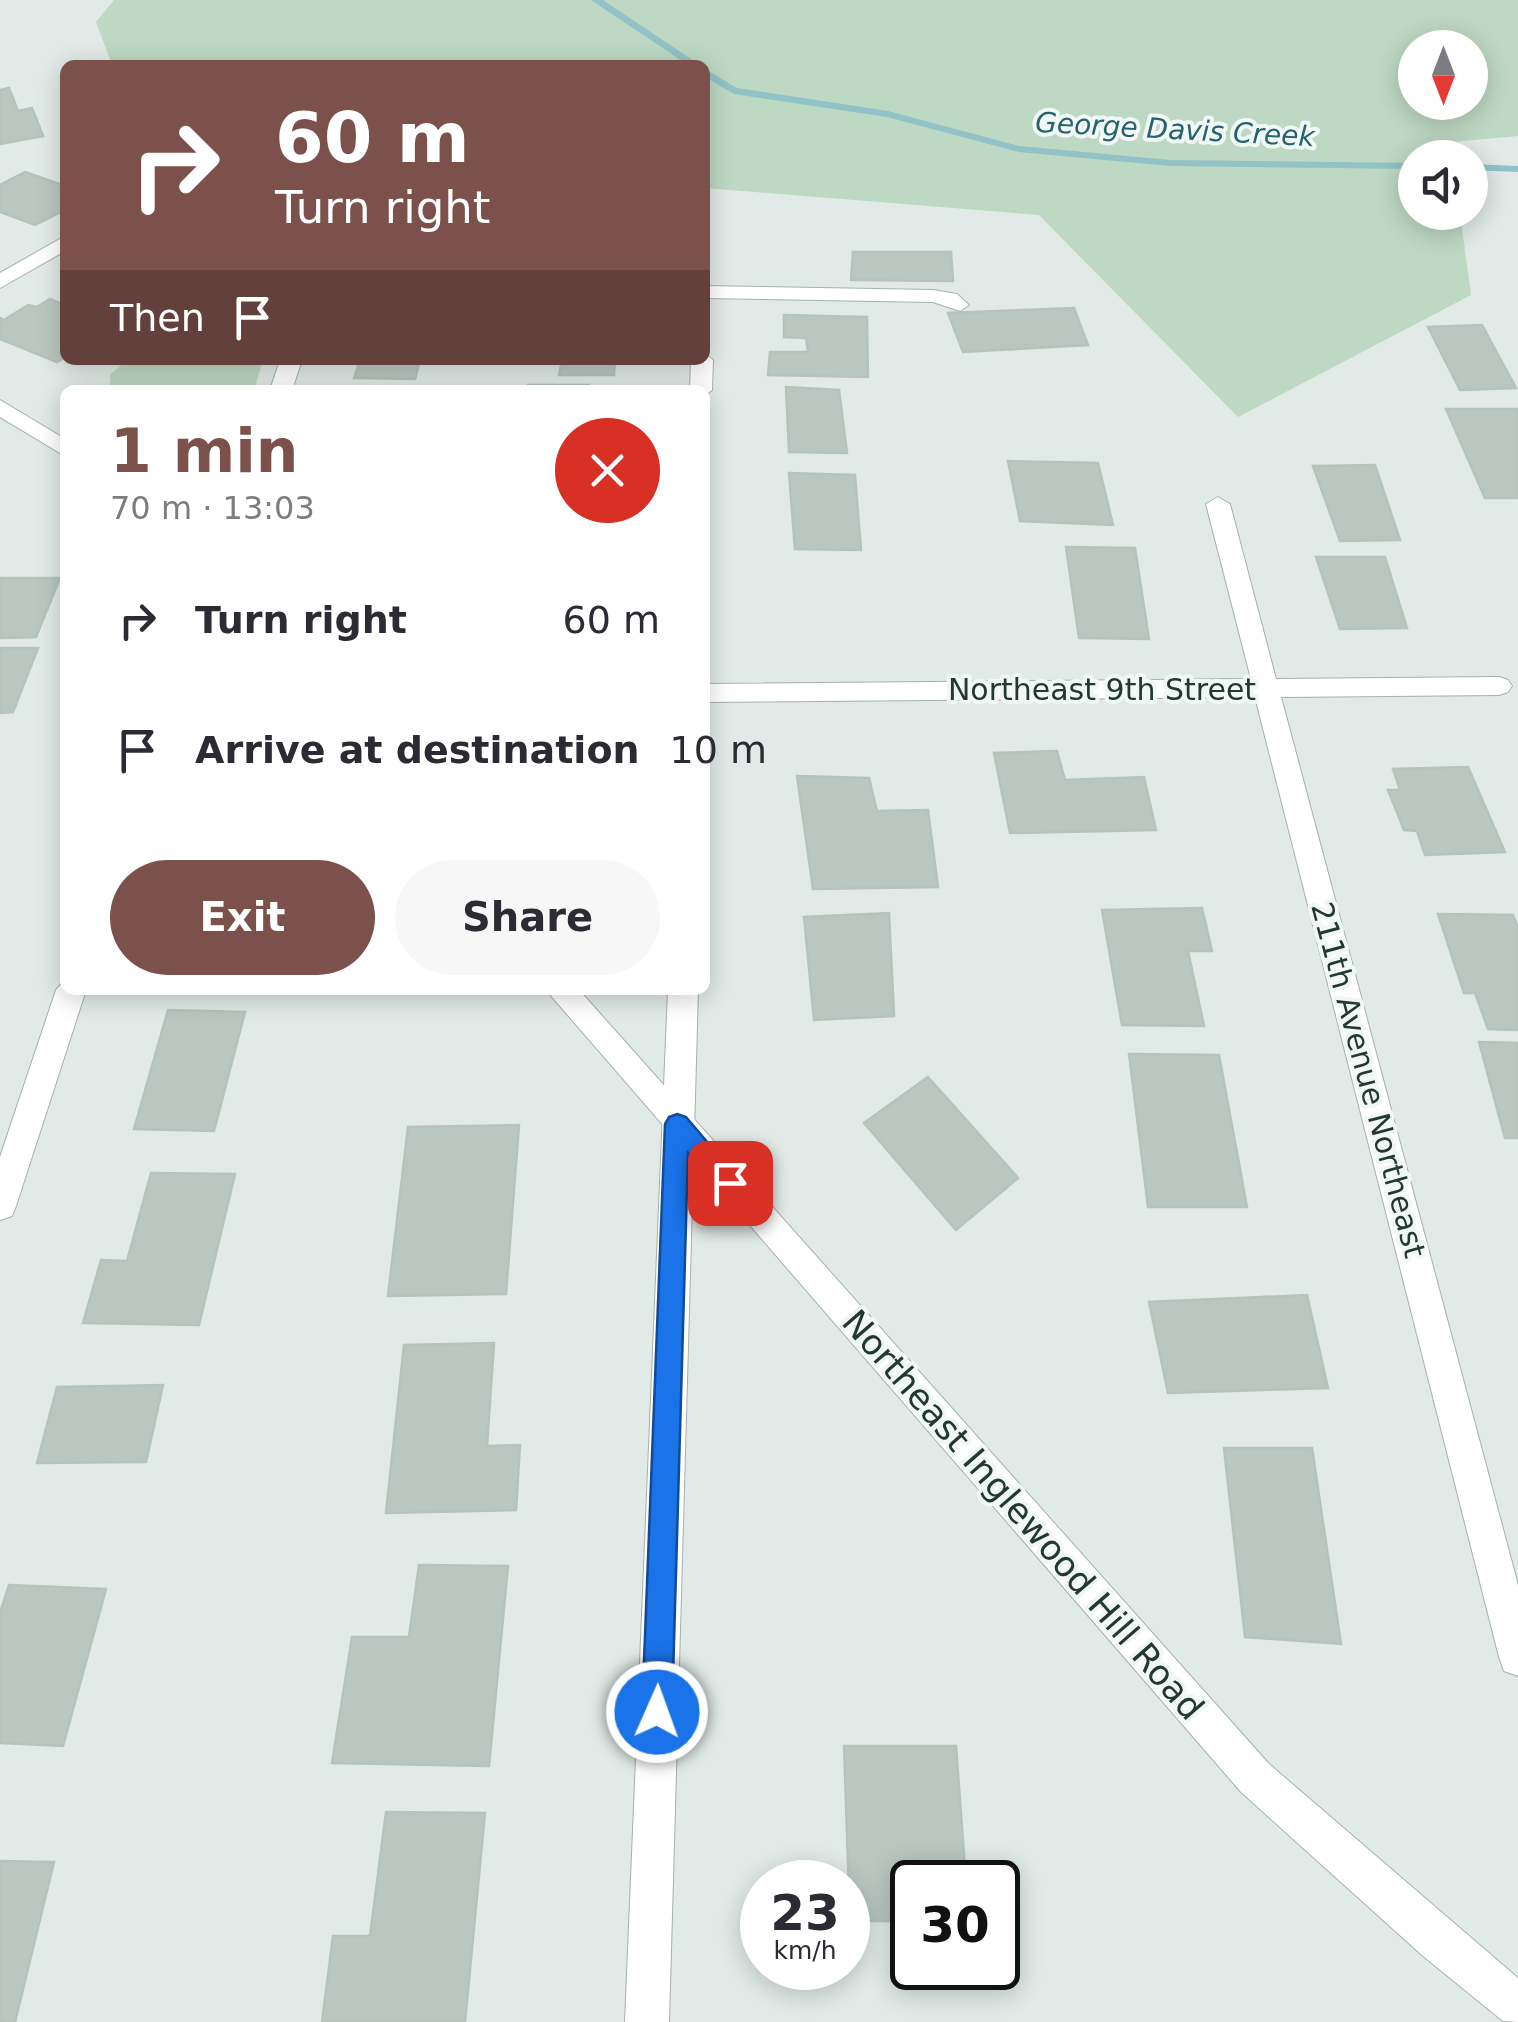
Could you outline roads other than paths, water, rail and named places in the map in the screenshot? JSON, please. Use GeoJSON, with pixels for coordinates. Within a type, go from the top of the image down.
{"type":"FeatureCollection","features":[{"type":"Feature","properties":{"kind":"street"},"geometry":{"type":"LineString","coordinates":[[0,282],[60,245]]}},
{"type":"Feature","properties":{"kind":"street"},"geometry":{"type":"LineString","coordinates":[[0,407],[60,446]]}},
{"type":"Feature","properties":{"kind":"street","name":"211th Avenue Northeast"},"geometry":{"type":"LineString","coordinates":[[1218,504],[1518,1657]]}},
{"type":"Feature","properties":{"kind":"street","name":"Northeast 9th Street"},"geometry":{"type":"LineString","coordinates":[[710,693],[1500,686]]}},
{"type":"Feature","properties":{"kind":"street"},"geometry":{"type":"LineString","coordinates":[[0,1206],[69,995]]}},
{"type":"Feature","properties":{"kind":"street","name":"Northeast Inglewood Hill Road"},"geometry":{"type":"LineString","coordinates":[[565,995],[1255,1778],[1518,2006]]}},
{"type":"Feature","properties":{"kind":"street"},"geometry":{"type":"LineString","coordinates":[[647,2022],[683,995]]}},
{"type":"Feature","properties":{"kind":"lane"},"geometry":{"type":"LineString","coordinates":[[710,292],[933,296],[950,298],[960,305]]}},
{"type":"Feature","properties":{"kind":"waterway","name":"George Davis Creek"},"geometry":{"type":"LineString","coordinates":[[596,0],[687,60]]}},
{"type":"Feature","properties":{"kind":"waterway","name":"George Davis Creek"},"geometry":{"type":"LineString","coordinates":[[710,75],[734,91],[888,114],[1019,149],[1170,163],[1398,166]]}},
{"type":"Feature","properties":{"kind":"waterway","name":"George Davis Creek"},"geometry":{"type":"LineString","coordinates":[[1488,168],[1518,169]]}}]}
